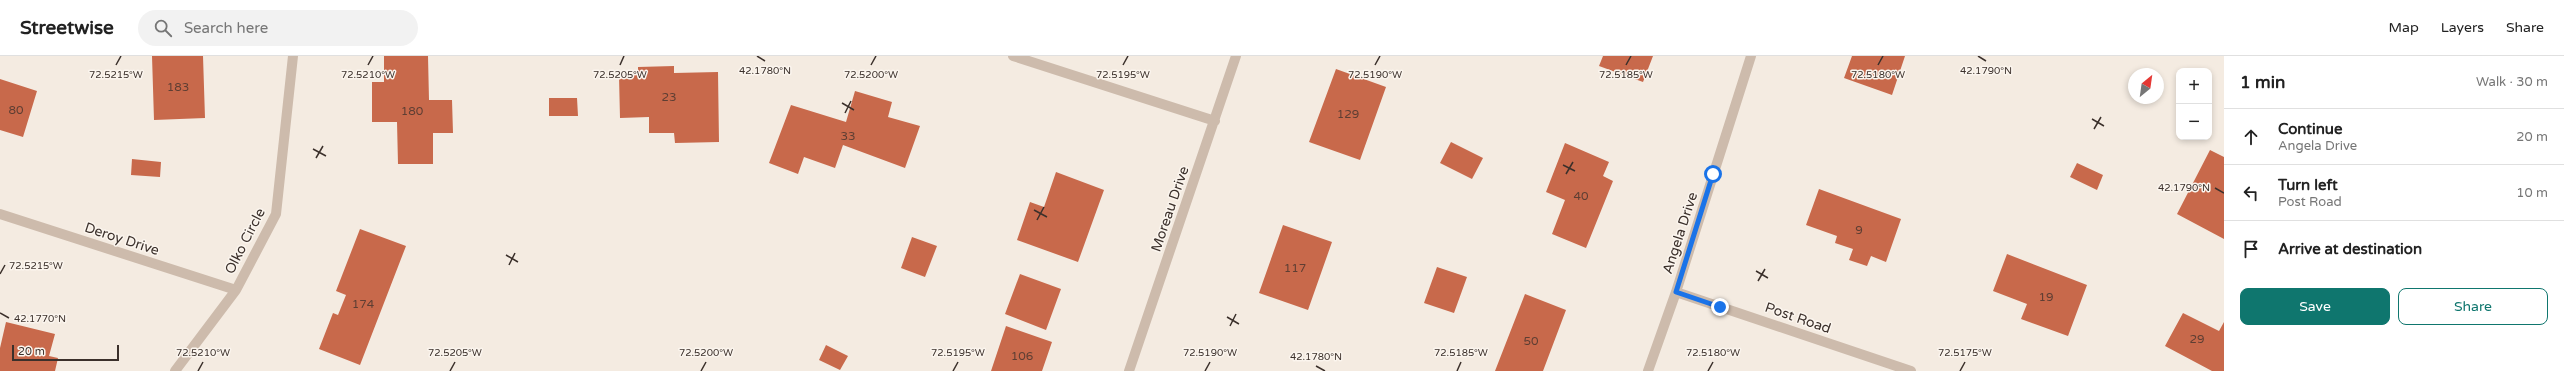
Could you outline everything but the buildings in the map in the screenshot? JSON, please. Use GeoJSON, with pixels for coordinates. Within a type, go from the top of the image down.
{"type":"FeatureCollection","features":[{"type":"Feature","properties":{"kind":"street","name":"Olko Circle"},"geometry":{"type":"LineString","coordinates":[[175,371],[236,290],[276,214],[293,56]]}},
{"type":"Feature","properties":{"kind":"street"},"geometry":{"type":"LineString","coordinates":[[1013,56],[1215,121]]}},
{"type":"Feature","properties":{"kind":"street","name":"Moreau Drive"},"geometry":{"type":"LineString","coordinates":[[1129,371],[1236,56]]}},
{"type":"Feature","properties":{"kind":"street","name":"Angela Drive"},"geometry":{"type":"LineString","coordinates":[[1648,371],[1676,292],[1750,56]]}},
{"type":"Feature","properties":{"kind":"street","name":"Deroy Drive"},"geometry":{"type":"LineString","coordinates":[[0,214],[236,290]]}},
{"type":"Feature","properties":{"kind":"street","name":"Post Road"},"geometry":{"type":"LineString","coordinates":[[1676,292],[1911,371]]}},
{"type":"Feature","properties":{"kind":"route"},"geometry":{"type":"LineString","coordinates":[[1713,174],[1676,292],[1720,307]]}}]}
